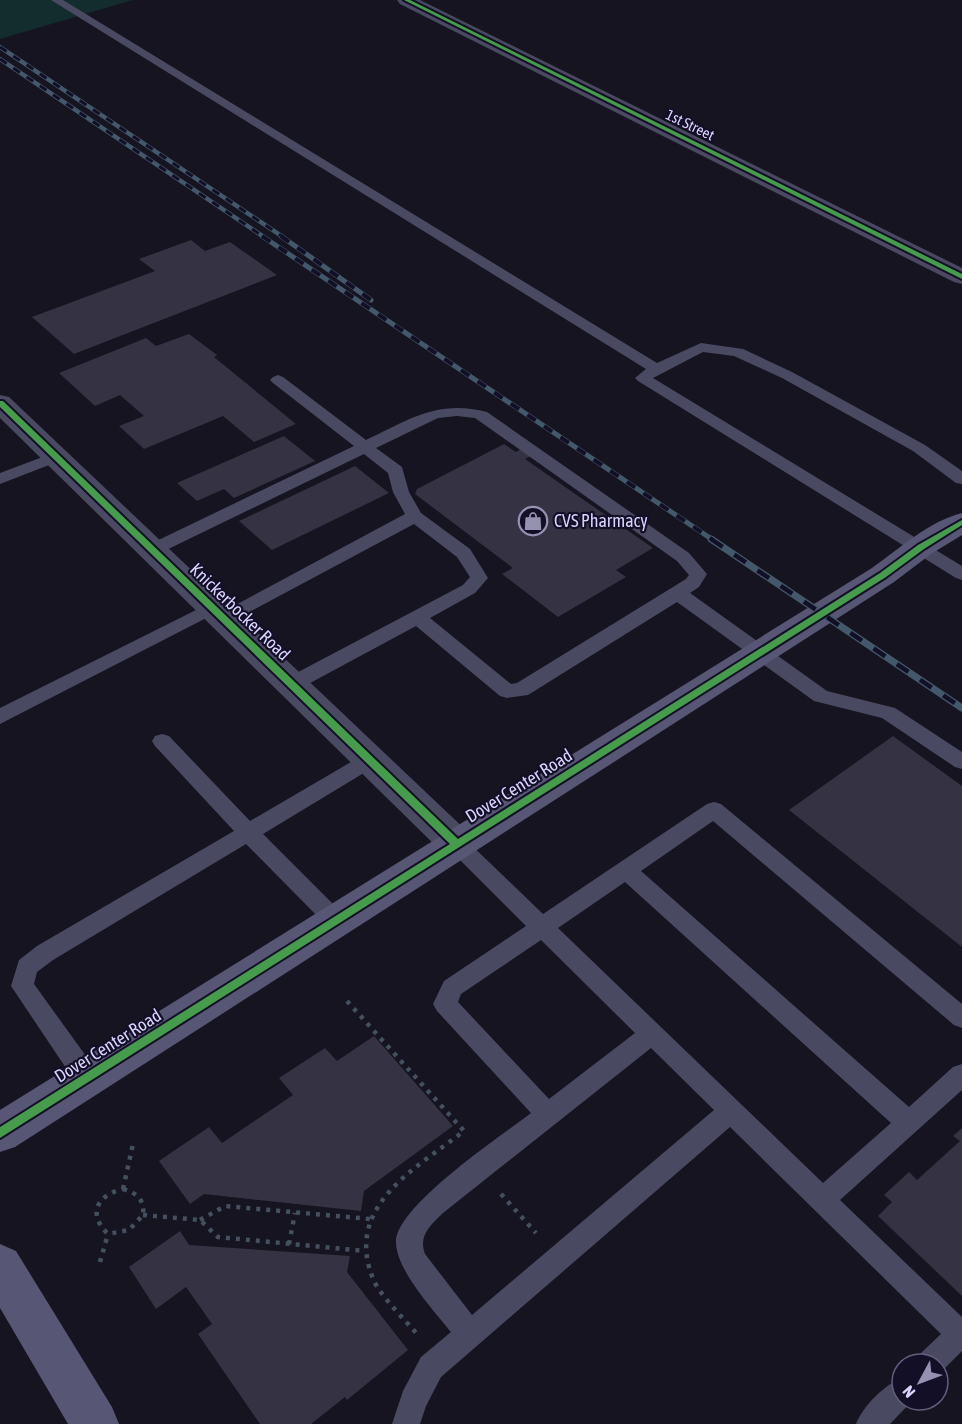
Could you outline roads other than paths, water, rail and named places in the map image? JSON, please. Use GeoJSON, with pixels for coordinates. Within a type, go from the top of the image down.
{"type":"FeatureCollection","features":[{"type":"Feature","properties":{"kind":"street","name":"1st Street"},"geometry":{"type":"LineString","coordinates":[[405,0],[962,277]]}},
{"type":"Feature","properties":{"kind":"street","name":"Knickerbocker Road"},"geometry":{"type":"LineString","coordinates":[[5,414],[56,457],[457,844]]}},
{"type":"Feature","properties":{"kind":"street","name":"Dover Center Road"},"geometry":{"type":"LineString","coordinates":[[0,1133],[762,652],[962,522]]}},
{"type":"Feature","properties":{"kind":"street"},"geometry":{"type":"LineString","coordinates":[[0,1266],[95,1424]]}},
{"type":"Feature","properties":{"kind":"lane"},"geometry":{"type":"LineString","coordinates":[[56,0],[656,369]]}},
{"type":"Feature","properties":{"kind":"lane"},"geometry":{"type":"LineString","coordinates":[[962,479],[919,448],[787,375],[738,352],[701,347],[656,369],[643,378],[962,574]]}},
{"type":"Feature","properties":{"kind":"lane"},"geometry":{"type":"LineString","coordinates":[[278,380],[396,471],[401,492],[415,516],[464,553],[479,578],[469,589],[292,684]]}},
{"type":"Feature","properties":{"kind":"lane"},"geometry":{"type":"LineString","coordinates":[[152,550],[432,415],[447,411],[481,415],[683,556],[698,574],[693,583],[520,690],[507,691],[417,617]]}},
{"type":"Feature","properties":{"kind":"lane"},"geometry":{"type":"LineString","coordinates":[[0,479],[56,457]]}},
{"type":"Feature","properties":{"kind":"lane"},"geometry":{"type":"LineString","coordinates":[[0,717],[415,516]]}},
{"type":"Feature","properties":{"kind":"lane"},"geometry":{"type":"LineString","coordinates":[[677,593],[821,696],[888,713],[962,762]]}},
{"type":"Feature","properties":{"kind":"lane"},"geometry":{"type":"LineString","coordinates":[[162,741],[283,869],[336,921]]}},
{"type":"Feature","properties":{"kind":"lane"},"geometry":{"type":"LineString","coordinates":[[87,1078],[22,986],[27,967],[45,953],[370,760]]}},
{"type":"Feature","properties":{"kind":"lane"},"geometry":{"type":"LineString","coordinates":[[548,1115],[445,1004],[452,988],[714,810],[962,1018]]}},
{"type":"Feature","properties":{"kind":"lane"},"geometry":{"type":"LineString","coordinates":[[457,844],[960,1334],[942,1352]]}},
{"type":"Feature","properties":{"kind":"lane"},"geometry":{"type":"LineString","coordinates":[[626,870],[909,1123]]}},
{"type":"Feature","properties":{"kind":"lane"},"geometry":{"type":"LineString","coordinates":[[470,1334],[416,1266],[409,1243],[416,1223],[434,1204],[651,1034]]}},
{"type":"Feature","properties":{"kind":"lane"},"geometry":{"type":"LineString","coordinates":[[822,1200],[962,1075]]}},
{"type":"Feature","properties":{"kind":"lane"},"geometry":{"type":"LineString","coordinates":[[406,1424],[413,1401],[431,1367],[731,1111]]}},
{"type":"Feature","properties":{"kind":"lane"},"geometry":{"type":"LineString","coordinates":[[870,1424],[890,1404]]}},
{"type":"Feature","properties":{"kind":"railway"},"geometry":{"type":"LineString","coordinates":[[0,47],[283,237]]}},
{"type":"Feature","properties":{"kind":"railway"},"geometry":{"type":"LineString","coordinates":[[0,59],[264,237]]}},
{"type":"Feature","properties":{"kind":"railway"},"geometry":{"type":"LineString","coordinates":[[262,236],[713,540]]}},
{"type":"Feature","properties":{"kind":"railway"},"geometry":{"type":"LineString","coordinates":[[281,236],[371,300]]}},
{"type":"Feature","properties":{"kind":"railway"},"geometry":{"type":"LineString","coordinates":[[711,539],[962,708]]}},
{"type":"Feature","properties":{"kind":"place","name":"CVS Pharmacy"},"geometry":{"type":"Point","coordinates":[533,521]}}]}
